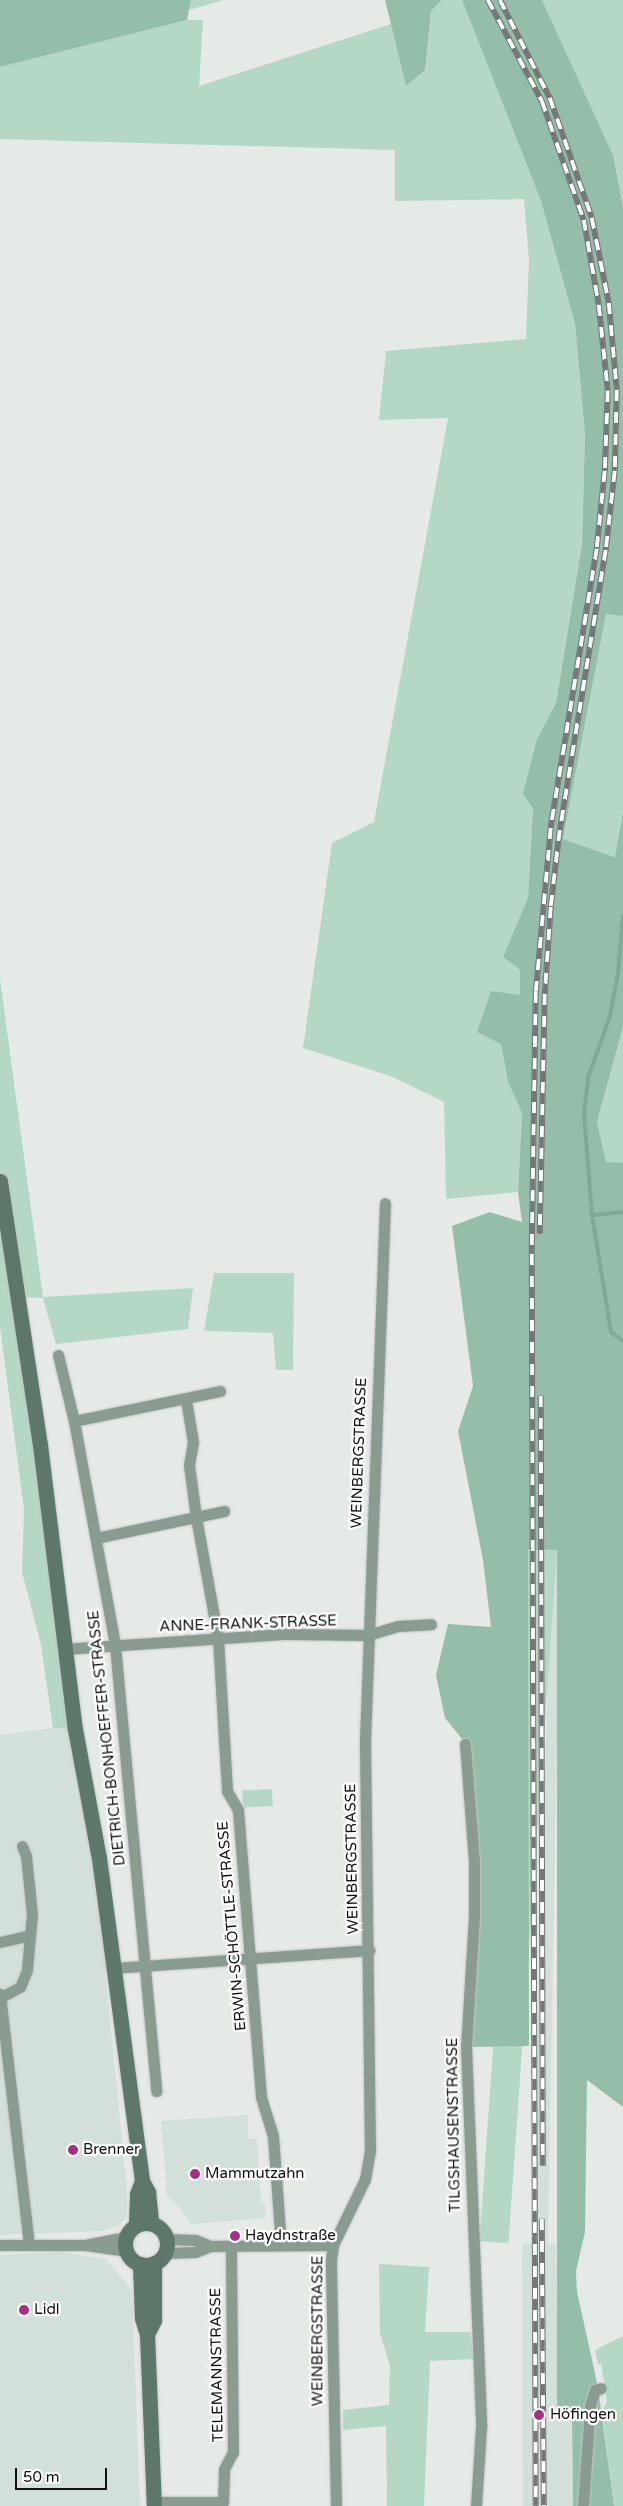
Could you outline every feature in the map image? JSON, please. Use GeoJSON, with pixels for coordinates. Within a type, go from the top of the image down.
{"type":"FeatureCollection","features":[{"type":"Feature","properties":{"kind":"street"},"geometry":{"type":"LineString","coordinates":[[0,1181],[40,1445],[64,1649],[114,1968],[142,2182],[148,2192],[144,2224],[126,2244]]}},
{"type":"Feature","properties":{"kind":"street","name":"WEINBERGSTRASSE"},"geometry":{"type":"LineString","coordinates":[[336,2506],[333,2245],[364,2179],[370,2152],[369,1950],[364,1741],[385,1203]]}},
{"type":"Feature","properties":{"kind":"street","name":"DIETRICH-BONHOEFFER-STRASSE"},"geometry":{"type":"LineString","coordinates":[[58,1355],[74,1421],[115,1645],[156,2091]]}},
{"type":"Feature","properties":{"kind":"street"},"geometry":{"type":"LineString","coordinates":[[74,1421],[220,1392]]}},
{"type":"Feature","properties":{"kind":"street","name":"ERWIN-SCHÖTTLE-STRASSE"},"geometry":{"type":"LineString","coordinates":[[186,1400],[193,1442],[189,1465],[196,1517],[218,1638],[227,1791],[238,1810],[261,2097],[273,2136],[281,2244]]}},
{"type":"Feature","properties":{"kind":"street"},"geometry":{"type":"LineString","coordinates":[[96,1538],[224,1511]]}},
{"type":"Feature","properties":{"kind":"street","name":"ANNE-FRANK-STRASSE"},"geometry":{"type":"LineString","coordinates":[[64,1649],[286,1634],[368,1635],[398,1626],[431,1624]]}},
{"type":"Feature","properties":{"kind":"street","name":"TILGSHAUSENSTRASSE"},"geometry":{"type":"LineString","coordinates":[[466,1744],[474,1862],[474,1917],[466,2046],[481,2427],[476,2506]]}},
{"type":"Feature","properties":{"kind":"street"},"geometry":{"type":"LineString","coordinates":[[22,1846],[28,1870],[30,1935],[27,1970],[20,1986],[0,1995],[28,2244]]}},
{"type":"Feature","properties":{"kind":"street"},"geometry":{"type":"LineString","coordinates":[[0,1942],[30,1935]]}},
{"type":"Feature","properties":{"kind":"street"},"geometry":{"type":"LineString","coordinates":[[114,1968],[369,1950]]}},
{"type":"Feature","properties":{"kind":"street"},"geometry":{"type":"LineString","coordinates":[[144,2224],[161,2229],[165,2246]]}},
{"type":"Feature","properties":{"kind":"street"},"geometry":{"type":"LineString","coordinates":[[0,2245],[126,2244],[147,2264]]}},
{"type":"Feature","properties":{"kind":"street"},"geometry":{"type":"LineString","coordinates":[[165,2246],[195,2252],[211,2246],[333,2245]]}},
{"type":"Feature","properties":{"kind":"street"},"geometry":{"type":"LineString","coordinates":[[154,2504],[147,2334],[142,2318],[147,2264],[165,2246]]}},
{"type":"Feature","properties":{"kind":"street","name":"TELEMANNSTRASSE"},"geometry":{"type":"LineString","coordinates":[[154,2504],[223,2502],[224,2469],[233,2452],[231,2246]]}},
{"type":"Feature","properties":{"kind":"street"},"geometry":{"type":"LineString","coordinates":[[583,2506],[590,2406],[595,2390],[601,2388]]}},
{"type":"Feature","properties":{"kind":"shaded area"},"geometry":{"type":"Polygon","coordinates":[[[576,646],[548,2244],[556,2244],[558,2411],[572,2411],[573,2506],[523,2506],[522,2243],[536,2244],[532,2243],[576,646]]]}},
{"type":"Feature","properties":{"kind":"shaded area"},"geometry":{"type":"Polygon","coordinates":[[[53,1728],[75,1729],[114,1968],[105,1970],[127,2190],[127,2216],[119,2226],[100,2231],[0,2235],[0,1735],[53,1728]]]}},
{"type":"Feature","properties":{"kind":"shaded area"},"geometry":{"type":"Polygon","coordinates":[[[248,2115],[248,2139],[257,2139],[261,2203],[265,2203],[266,2218],[191,2224],[181,2209],[167,2196],[161,2121],[248,2115]]]}},
{"type":"Feature","properties":{"kind":"shaded area"},"geometry":{"type":"Polygon","coordinates":[[[60,2252],[106,2259],[132,2290],[140,2506],[0,2506],[0,2255],[60,2252]]]}},
{"type":"Feature","properties":{"kind":"green space"},"geometry":{"type":"Polygon","coordinates":[[[0,0],[191,0],[187,20],[0,67],[0,0]]]}},
{"type":"Feature","properties":{"kind":"green space"},"geometry":{"type":"Polygon","coordinates":[[[191,0],[224,0],[189,10],[191,0]]]}},
{"type":"Feature","properties":{"kind":"green space"},"geometry":{"type":"Polygon","coordinates":[[[385,0],[442,0],[431,11],[425,70],[406,86],[385,0]]]}},
{"type":"Feature","properties":{"kind":"green space"},"geometry":{"type":"Polygon","coordinates":[[[442,0],[462,0],[541,201],[575,324],[585,434],[582,544],[556,703],[537,739],[528,897],[503,957],[520,970],[520,995],[501,1044],[508,1082],[522,1113],[518,1192],[446,1199],[444,1102],[393,1077],[303,1048],[332,843],[374,822],[448,418],[379,420],[386,351],[526,339],[529,261],[524,199],[395,201],[395,150],[0,139],[0,67],[187,20],[203,20],[199,86],[391,24],[406,85],[425,70],[431,11],[442,0]]]}},
{"type":"Feature","properties":{"kind":"green space"},"geometry":{"type":"Polygon","coordinates":[[[462,0],[542,0],[613,155],[623,206],[623,616],[606,614],[563,839],[615,857],[623,812],[623,1027],[597,1122],[606,1162],[623,1163],[623,2107],[587,2080],[585,2232],[576,2271],[577,2292],[598,2387],[614,2506],[573,2506],[572,2411],[557,2411],[557,1550],[528,1549],[529,2046],[472,2047],[480,1867],[471,1784],[471,1750],[445,1718],[436,1675],[448,1624],[491,1627],[483,1560],[458,1431],[473,1386],[452,1226],[490,1212],[522,1222],[518,1192],[522,1113],[508,1082],[501,1044],[477,1032],[491,991],[520,995],[520,970],[503,957],[528,897],[533,808],[523,794],[537,739],[556,703],[582,544],[585,434],[575,324],[541,201],[462,0]]]}},
{"type":"Feature","properties":{"kind":"green space"},"geometry":{"type":"Polygon","coordinates":[[[542,0],[623,0],[623,206],[613,155],[542,0]]]}},
{"type":"Feature","properties":{"kind":"green space"},"geometry":{"type":"Polygon","coordinates":[[[606,613],[623,616],[623,809],[616,857],[563,839],[606,613]]]}},
{"type":"Feature","properties":{"kind":"green space"},"geometry":{"type":"Polygon","coordinates":[[[0,979],[43,1297],[193,1288],[188,1329],[56,1344],[43,1298],[17,1297],[75,1729],[53,1728],[41,1645],[22,1572],[24,1509],[0,1327],[0,979]]]}},
{"type":"Feature","properties":{"kind":"green space"},"geometry":{"type":"Polygon","coordinates":[[[623,1027],[623,1163],[606,1163],[597,1122],[623,1027]]]}},
{"type":"Feature","properties":{"kind":"green space"},"geometry":{"type":"Polygon","coordinates":[[[214,1273],[294,1273],[293,1370],[276,1370],[273,1333],[204,1331],[214,1273]]]}},
{"type":"Feature","properties":{"kind":"green space"},"geometry":{"type":"Polygon","coordinates":[[[528,1548],[557,1550],[508,2243],[480,2241],[528,1548]]]}},
{"type":"Feature","properties":{"kind":"green space"},"geometry":{"type":"Polygon","coordinates":[[[272,1789],[273,1806],[243,1808],[242,1791],[272,1789]]]}},
{"type":"Feature","properties":{"kind":"green space"},"geometry":{"type":"Polygon","coordinates":[[[379,2264],[429,2267],[425,2332],[470,2332],[474,2359],[430,2361],[424,2506],[387,2506],[386,2426],[343,2430],[343,2410],[389,2405],[390,2366],[380,2333],[379,2264]]]}},
{"type":"Feature","properties":{"kind":"green space"},"geometry":{"type":"Polygon","coordinates":[[[623,2336],[623,2506],[614,2506],[602,2412],[607,2401],[601,2364],[598,2364],[595,2350],[623,2336]]]}},
{"type":"Feature","properties":{"kind":"waterway"},"geometry":{"type":"LineString","coordinates":[[592,1215],[584,1113],[589,1075],[610,1016],[618,973],[623,916]]}},
{"type":"Feature","properties":{"kind":"waterway"},"geometry":{"type":"LineString","coordinates":[[623,1212],[592,1215],[611,1332],[623,1341]]}},
{"type":"Feature","properties":{"kind":"railway"},"geometry":{"type":"LineString","coordinates":[[488,0],[542,101],[584,220],[599,305],[608,391],[605,471],[597,549],[551,828],[536,992],[532,1254],[536,2506]]}},
{"type":"Feature","properties":{"kind":"railway"},"geometry":{"type":"LineString","coordinates":[[500,0],[550,98],[592,218],[609,303],[617,390],[615,471],[606,550],[560,830],[551,907],[545,994],[540,1234]]}},
{"type":"Feature","properties":{"kind":"railway"},"geometry":{"type":"LineString","coordinates":[[541,1396],[543,2166]]}},
{"type":"Feature","properties":{"kind":"railway"},"geometry":{"type":"LineString","coordinates":[[542,2219],[544,2506]]}},
{"type":"Feature","properties":{"kind":"place","name":"Brenner"},"geometry":{"type":"Point","coordinates":[73,2150]}},
{"type":"Feature","properties":{"kind":"place","name":"Mammutzahn"},"geometry":{"type":"Point","coordinates":[195,2174]}},
{"type":"Feature","properties":{"kind":"place","name":"Haydnstraße"},"geometry":{"type":"Point","coordinates":[235,2236]}},
{"type":"Feature","properties":{"kind":"place","name":"Lidl"},"geometry":{"type":"Point","coordinates":[24,2310]}},
{"type":"Feature","properties":{"kind":"place","name":"Höfingen"},"geometry":{"type":"Point","coordinates":[539,2415]}}]}
